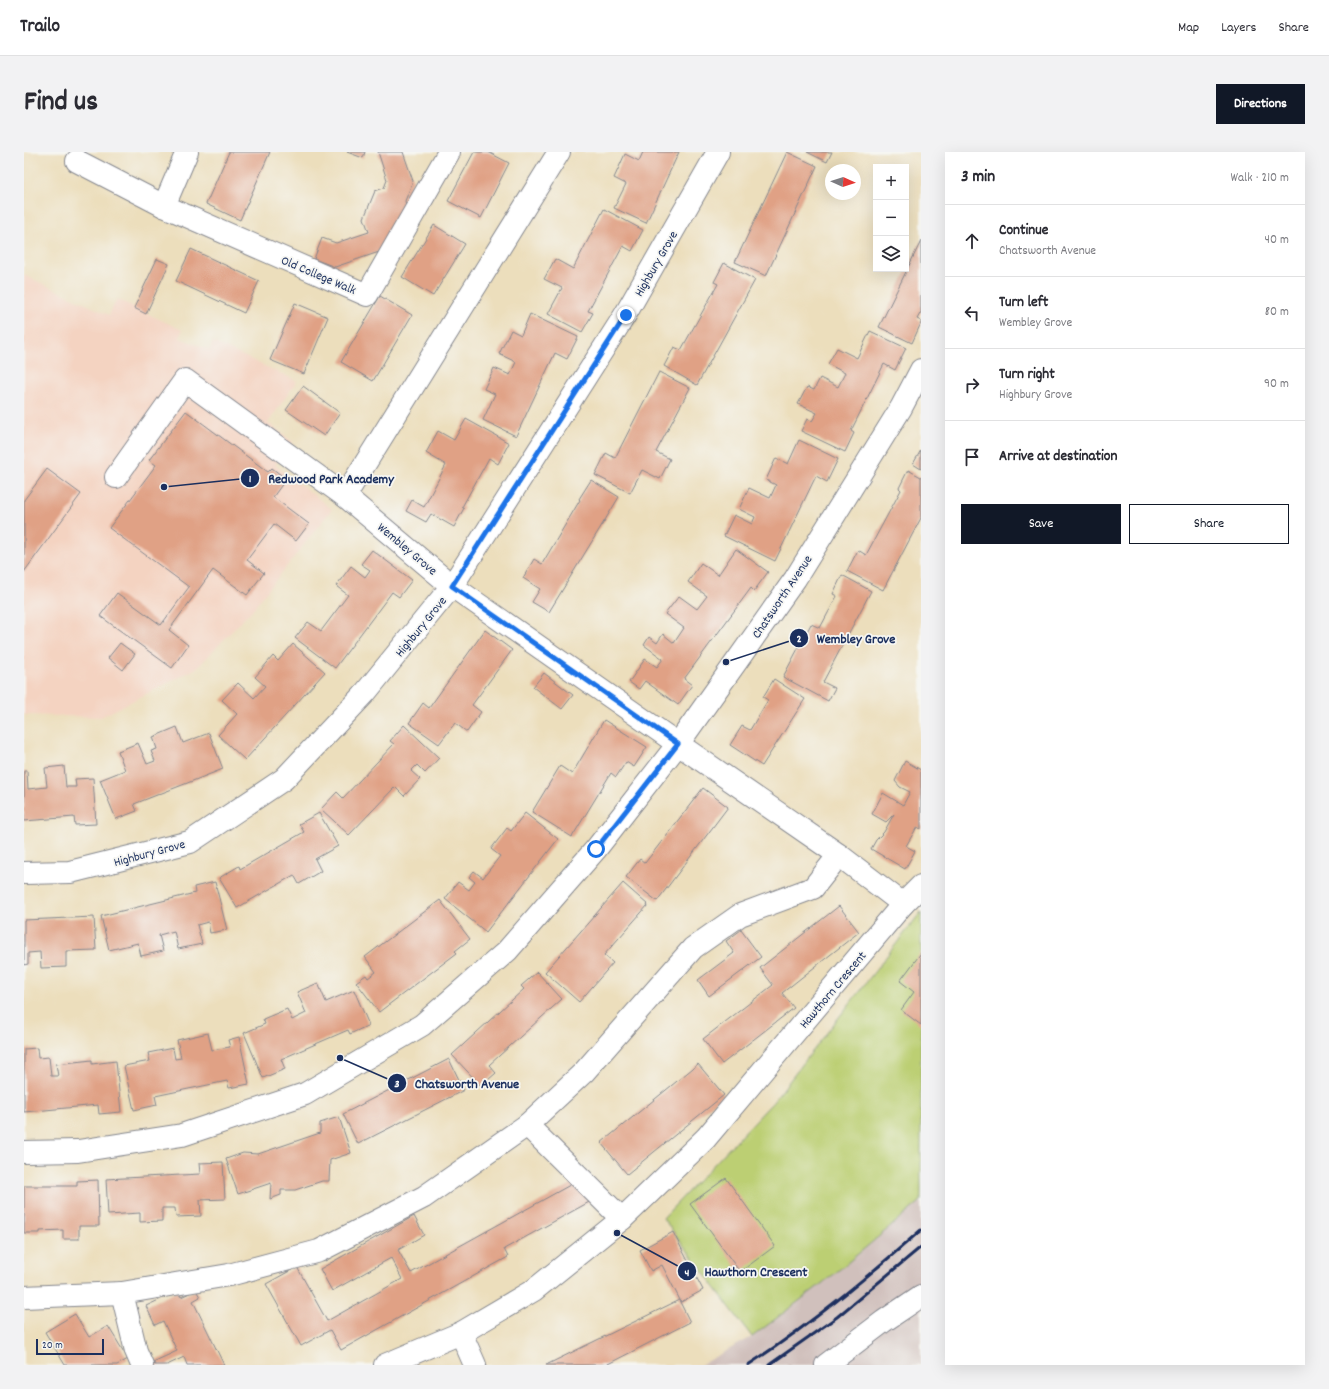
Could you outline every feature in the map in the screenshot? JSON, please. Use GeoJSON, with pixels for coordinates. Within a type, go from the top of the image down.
{"type":"FeatureCollection","features":[{"type":"Feature","properties":{"kind":"street"},"geometry":{"type":"LineString","coordinates":[[77,161],[164,206],[187,152]]}},
{"type":"Feature","properties":{"kind":"street","name":"Old College Walk"},"geometry":{"type":"LineString","coordinates":[[164,206],[367,295],[449,152]]}},
{"type":"Feature","properties":{"kind":"street"},"geometry":{"type":"LineString","coordinates":[[345,496],[559,152]]}},
{"type":"Feature","properties":{"kind":"street","name":"Highbury Grove"},"geometry":{"type":"LineString","coordinates":[[24,873],[70,872],[190,842],[284,779],[365,693],[452,586],[626,315],[718,152]]}},
{"type":"Feature","properties":{"kind":"street","name":"Chatsworth Avenue"},"geometry":{"type":"LineString","coordinates":[[24,1152],[78,1151],[182,1134],[305,1094],[422,1025],[507,951],[596,849],[678,744],[795,579],[900,408],[921,370]]}},
{"type":"Feature","properties":{"kind":"street","name":"Wembley Grove"},"geometry":{"type":"LineString","coordinates":[[116,477],[185,380],[345,496],[452,586],[839,855],[903,904]]}},
{"type":"Feature","properties":{"kind":"street"},"geometry":{"type":"LineString","coordinates":[[24,1297],[122,1293],[229,1275],[319,1251],[424,1197],[527,1125],[584,1072],[693,948],[740,915],[813,888],[839,855]]}},
{"type":"Feature","properties":{"kind":"street","name":"Hawthorn Crescent"},"geometry":{"type":"LineString","coordinates":[[385,1365],[461,1333],[534,1290],[622,1219],[706,1138],[903,904],[921,886]]}},
{"type":"Feature","properties":{"kind":"street"},"geometry":{"type":"LineString","coordinates":[[527,1125],[622,1219]]}},
{"type":"Feature","properties":{"kind":"street"},"geometry":{"type":"LineString","coordinates":[[122,1293],[136,1351],[142,1365]]}},
{"type":"Feature","properties":{"kind":"street"},"geometry":{"type":"LineString","coordinates":[[826,1365],[884,1321],[921,1296]]}},
{"type":"Feature","properties":{"kind":"street"},"geometry":{"type":"LineString","coordinates":[[461,1333],[474,1365]]}},
{"type":"Feature","properties":{"kind":"shaded area"},"geometry":{"type":"Polygon","coordinates":[[[24,275],[109,315],[117,299],[182,330],[180,338],[210,350],[213,342],[297,381],[268,423],[293,442],[275,465],[332,509],[253,609],[197,668],[101,717],[24,715],[24,275]]]}},
{"type":"Feature","properties":{"kind":"shaded area"},"geometry":{"type":"Polygon","coordinates":[[[921,1201],[921,1365],[700,1365],[752,1337],[833,1275],[921,1201]]]}},
{"type":"Feature","properties":{"kind":"green space"},"geometry":{"type":"Polygon","coordinates":[[[921,912],[921,1201],[833,1275],[752,1337],[663,1218],[773,1102],[921,912]]]}},
{"type":"Feature","properties":{"kind":"building"},"geometry":{"type":"Polygon","coordinates":[[[229,152],[270,152],[240,220],[206,204],[229,152]]]}},
{"type":"Feature","properties":{"kind":"building"},"geometry":{"type":"Polygon","coordinates":[[[347,152],[365,152],[363,158],[347,152]]]}},
{"type":"Feature","properties":{"kind":"building"},"geometry":{"type":"Polygon","coordinates":[[[378,152],[403,152],[413,181],[405,201],[406,205],[396,230],[390,232],[382,251],[335,267],[314,259],[322,238],[336,243],[369,232],[364,218],[375,191],[384,188],[387,180],[378,152]]]}},
{"type":"Feature","properties":{"kind":"building"},"geometry":{"type":"Polygon","coordinates":[[[474,152],[488,152],[509,163],[481,218],[448,201],[474,152]]]}},
{"type":"Feature","properties":{"kind":"building"},"geometry":{"type":"Polygon","coordinates":[[[643,152],[679,152],[646,223],[614,208],[626,184],[614,178],[625,154],[639,161],[643,152]]]}},
{"type":"Feature","properties":{"kind":"building"},"geometry":{"type":"Polygon","coordinates":[[[787,152],[817,166],[766,276],[735,262],[787,152]]]}},
{"type":"Feature","properties":{"kind":"building"},"geometry":{"type":"Polygon","coordinates":[[[807,152],[832,152],[827,162],[807,152]]]}},
{"type":"Feature","properties":{"kind":"building"},"geometry":{"type":"Polygon","coordinates":[[[604,209],[643,230],[632,251],[623,246],[588,311],[593,313],[582,332],[548,314],[562,288],[544,279],[555,259],[573,269],[604,209]]]}},
{"type":"Feature","properties":{"kind":"building"},"geometry":{"type":"Polygon","coordinates":[[[434,225],[465,244],[433,296],[402,277],[434,225]]]}},
{"type":"Feature","properties":{"kind":"building"},"geometry":{"type":"Polygon","coordinates":[[[921,241],[921,312],[917,319],[921,321],[921,323],[912,343],[879,327],[906,272],[909,272],[909,266],[921,241]]]}},
{"type":"Feature","properties":{"kind":"building"},"geometry":{"type":"Polygon","coordinates":[[[191,249],[259,281],[244,313],[176,281],[191,249]]]}},
{"type":"Feature","properties":{"kind":"building"},"geometry":{"type":"Polygon","coordinates":[[[157,259],[169,264],[146,314],[134,308],[157,259]]]}},
{"type":"Feature","properties":{"kind":"building"},"geometry":{"type":"Polygon","coordinates":[[[724,263],[755,280],[697,385],[664,366],[674,347],[681,350],[718,284],[714,282],[724,263]]]}},
{"type":"Feature","properties":{"kind":"building"},"geometry":{"type":"Polygon","coordinates":[[[380,296],[412,315],[373,381],[341,362],[380,296]]]}},
{"type":"Feature","properties":{"kind":"building"},"geometry":{"type":"Polygon","coordinates":[[[295,303],[328,317],[304,374],[270,360],[295,303]]]}},
{"type":"Feature","properties":{"kind":"building"},"geometry":{"type":"Polygon","coordinates":[[[530,314],[578,337],[567,359],[555,353],[516,436],[483,420],[495,394],[484,389],[494,368],[510,375],[516,362],[499,354],[511,330],[521,335],[530,314]]]}},
{"type":"Feature","properties":{"kind":"building"},"geometry":{"type":"Polygon","coordinates":[[[870,331],[906,348],[895,370],[884,364],[851,431],[854,433],[845,452],[801,431],[807,419],[812,421],[817,413],[798,404],[807,387],[814,390],[820,378],[838,387],[845,373],[828,364],[837,348],[857,358],[870,331]]]}},
{"type":"Feature","properties":{"kind":"building"},"geometry":{"type":"Polygon","coordinates":[[[659,372],[690,388],[656,452],[670,459],[660,479],[642,470],[630,493],[595,475],[606,453],[615,458],[659,372]]]}},
{"type":"Feature","properties":{"kind":"building"},"geometry":{"type":"Polygon","coordinates":[[[303,386],[340,413],[324,436],[286,410],[303,386]]]}},
{"type":"Feature","properties":{"kind":"building"},"geometry":{"type":"Polygon","coordinates":[[[186,411],[268,472],[272,468],[286,479],[273,497],[309,524],[296,541],[274,524],[247,560],[264,573],[247,595],[213,570],[169,630],[188,645],[172,668],[100,616],[117,593],[161,625],[189,587],[109,528],[156,465],[149,460],[186,411]]]}},
{"type":"Feature","properties":{"kind":"building"},"geometry":{"type":"Polygon","coordinates":[[[466,419],[509,443],[498,464],[489,458],[462,507],[464,508],[454,527],[431,514],[426,522],[406,511],[412,500],[424,507],[446,465],[426,453],[438,431],[454,440],[466,419]]]}},
{"type":"Feature","properties":{"kind":"building"},"geometry":{"type":"Polygon","coordinates":[[[799,440],[838,459],[827,482],[816,476],[775,561],[724,536],[734,515],[752,524],[755,517],[739,509],[749,488],[770,498],[776,485],[766,480],[776,458],[788,464],[799,440]]]}},
{"type":"Feature","properties":{"kind":"building"},"geometry":{"type":"Polygon","coordinates":[[[921,450],[921,469],[913,464],[921,450]]]}},
{"type":"Feature","properties":{"kind":"building"},"geometry":{"type":"Polygon","coordinates":[[[47,469],[81,494],[24,572],[24,500],[47,469]]]}},
{"type":"Feature","properties":{"kind":"building"},"geometry":{"type":"Polygon","coordinates":[[[908,470],[921,477],[921,518],[883,590],[847,571],[858,550],[866,555],[901,490],[899,488],[908,470]]]}},
{"type":"Feature","properties":{"kind":"building"},"geometry":{"type":"Polygon","coordinates":[[[591,480],[619,497],[549,612],[532,602],[540,589],[523,578],[534,559],[542,564],[591,480]]]}},
{"type":"Feature","properties":{"kind":"building"},"geometry":{"type":"Polygon","coordinates":[[[736,549],[768,572],[754,591],[751,588],[684,679],[692,685],[678,705],[645,681],[639,689],[629,682],[645,659],[657,667],[663,659],[644,645],[649,637],[657,643],[663,634],[674,643],[684,628],[665,614],[679,596],[697,609],[707,596],[688,582],[701,563],[718,575],[736,549]]]}},
{"type":"Feature","properties":{"kind":"building"},"geometry":{"type":"Polygon","coordinates":[[[372,550],[412,580],[399,597],[392,592],[335,668],[295,638],[308,622],[321,631],[348,595],[336,586],[351,566],[365,577],[370,570],[361,564],[372,550]]]}},
{"type":"Feature","properties":{"kind":"building"},"geometry":{"type":"Polygon","coordinates":[[[842,575],[871,591],[823,682],[835,688],[828,701],[783,677],[811,624],[820,628],[837,596],[833,594],[842,575]]]}},
{"type":"Feature","properties":{"kind":"building"},"geometry":{"type":"Polygon","coordinates":[[[485,630],[512,650],[472,705],[481,712],[467,732],[455,723],[439,744],[409,723],[423,703],[429,708],[485,630]]]}},
{"type":"Feature","properties":{"kind":"building"},"geometry":{"type":"Polygon","coordinates":[[[120,643],[135,654],[123,670],[108,658],[120,643]]]}},
{"type":"Feature","properties":{"kind":"building"},"geometry":{"type":"Polygon","coordinates":[[[293,644],[325,672],[245,760],[218,735],[237,714],[222,700],[238,683],[254,698],[265,686],[255,677],[273,656],[278,661],[293,644]]]}},
{"type":"Feature","properties":{"kind":"building"},"geometry":{"type":"Polygon","coordinates":[[[544,673],[573,695],[562,709],[533,687],[544,673]]]}},
{"type":"Feature","properties":{"kind":"building"},"geometry":{"type":"Polygon","coordinates":[[[774,679],[805,699],[762,766],[730,745],[742,726],[750,730],[768,700],[763,697],[774,679]]]}},
{"type":"Feature","properties":{"kind":"building"},"geometry":{"type":"Polygon","coordinates":[[[604,720],[647,747],[634,767],[626,762],[616,777],[611,773],[572,837],[532,812],[560,766],[572,774],[604,720]]]}},
{"type":"Feature","properties":{"kind":"building"},"geometry":{"type":"Polygon","coordinates":[[[404,725],[439,758],[425,773],[417,765],[411,771],[420,779],[404,796],[395,787],[349,835],[321,809],[337,792],[343,798],[394,744],[390,741],[404,725]]]}},
{"type":"Feature","properties":{"kind":"building"},"geometry":{"type":"Polygon","coordinates":[[[177,727],[183,743],[209,733],[223,769],[134,804],[137,811],[116,819],[100,780],[125,770],[118,751],[138,743],[147,764],[155,761],[151,751],[157,749],[153,737],[177,727]]]}},
{"type":"Feature","properties":{"kind":"building"},"geometry":{"type":"Polygon","coordinates":[[[905,761],[921,770],[921,829],[917,827],[906,846],[915,851],[905,869],[871,849],[876,840],[884,832],[894,814],[886,822],[872,814],[883,793],[903,805],[910,792],[900,787],[895,781],[905,761]]]}},
{"type":"Feature","properties":{"kind":"building"},"geometry":{"type":"Polygon","coordinates":[[[64,766],[66,787],[76,787],[75,779],[93,778],[96,824],[75,825],[74,817],[24,821],[24,771],[27,771],[28,789],[47,787],[45,768],[64,766]]]}},
{"type":"Feature","properties":{"kind":"building"},"geometry":{"type":"Polygon","coordinates":[[[703,788],[728,807],[657,901],[626,877],[640,859],[645,863],[703,788]]]}},
{"type":"Feature","properties":{"kind":"building"},"geometry":{"type":"Polygon","coordinates":[[[319,813],[338,846],[315,859],[321,871],[299,884],[294,875],[237,908],[219,878],[239,866],[240,869],[304,832],[299,824],[319,813]]]}},
{"type":"Feature","properties":{"kind":"building"},"geometry":{"type":"Polygon","coordinates":[[[525,813],[558,839],[486,932],[445,899],[458,882],[469,890],[475,882],[469,877],[474,871],[483,878],[500,856],[491,849],[507,828],[511,831],[525,813]]]}},
{"type":"Feature","properties":{"kind":"building"},"geometry":{"type":"Polygon","coordinates":[[[215,882],[227,930],[210,933],[208,922],[197,925],[202,944],[178,949],[174,931],[159,935],[163,951],[141,956],[138,943],[109,950],[101,916],[195,893],[194,887],[215,882]]]}},
{"type":"Feature","properties":{"kind":"building"},"geometry":{"type":"Polygon","coordinates":[[[623,883],[648,905],[604,955],[613,963],[579,1002],[545,972],[623,883]]]}},
{"type":"Feature","properties":{"kind":"building"},"geometry":{"type":"Polygon","coordinates":[[[440,900],[470,939],[455,951],[457,953],[379,1012],[356,982],[366,975],[368,978],[376,972],[365,957],[440,900]]]}},
{"type":"Feature","properties":{"kind":"building"},"geometry":{"type":"Polygon","coordinates":[[[839,906],[859,932],[782,993],[794,1008],[722,1064],[703,1039],[773,985],[760,968],[839,906]]]}},
{"type":"Feature","properties":{"kind":"building"},"geometry":{"type":"Polygon","coordinates":[[[94,917],[96,950],[66,951],[66,967],[41,968],[40,952],[28,953],[28,964],[24,965],[24,920],[94,917]]]}},
{"type":"Feature","properties":{"kind":"building"},"geometry":{"type":"Polygon","coordinates":[[[741,930],[761,957],[709,996],[698,980],[734,953],[726,941],[741,930]]]}},
{"type":"Feature","properties":{"kind":"building"},"geometry":{"type":"Polygon","coordinates":[[[921,953],[921,1025],[901,1010],[914,992],[900,981],[921,953]]]}},
{"type":"Feature","properties":{"kind":"building"},"geometry":{"type":"Polygon","coordinates":[[[537,972],[562,999],[489,1065],[496,1073],[481,1086],[452,1055],[524,989],[521,986],[537,972]]]}},
{"type":"Feature","properties":{"kind":"building"},"geometry":{"type":"Polygon","coordinates":[[[318,983],[326,1002],[354,990],[369,1025],[350,1034],[348,1030],[281,1059],[285,1069],[263,1078],[244,1033],[265,1024],[263,1019],[287,1009],[292,1020],[306,1013],[297,992],[318,983]]]}},
{"type":"Feature","properties":{"kind":"building"},"geometry":{"type":"Polygon","coordinates":[[[208,1033],[212,1050],[230,1047],[228,1040],[239,1037],[249,1084],[229,1088],[227,1081],[155,1096],[157,1105],[134,1110],[124,1066],[150,1061],[148,1053],[173,1048],[175,1059],[181,1058],[177,1040],[208,1033]]]}},
{"type":"Feature","properties":{"kind":"building"},"geometry":{"type":"Polygon","coordinates":[[[37,1048],[38,1058],[49,1057],[51,1076],[58,1076],[56,1064],[92,1060],[92,1064],[116,1061],[121,1112],[99,1114],[98,1105],[24,1112],[24,1049],[37,1048]]]}},
{"type":"Feature","properties":{"kind":"building"},"geometry":{"type":"Polygon","coordinates":[[[449,1059],[464,1090],[358,1144],[343,1114],[449,1059]]]}},
{"type":"Feature","properties":{"kind":"building"},"geometry":{"type":"Polygon","coordinates":[[[698,1064],[724,1095],[627,1174],[601,1143],[698,1064]]]}},
{"type":"Feature","properties":{"kind":"building"},"geometry":{"type":"Polygon","coordinates":[[[339,1117],[351,1153],[330,1160],[329,1181],[322,1181],[295,1190],[281,1190],[281,1195],[270,1199],[271,1183],[238,1194],[226,1159],[243,1153],[258,1154],[320,1133],[320,1123],[339,1117]]]}},
{"type":"Feature","properties":{"kind":"building"},"geometry":{"type":"Polygon","coordinates":[[[223,1162],[225,1199],[200,1200],[201,1216],[176,1217],[175,1208],[162,1208],[162,1221],[140,1222],[140,1213],[108,1215],[106,1179],[200,1174],[199,1163],[223,1162]]]}},
{"type":"Feature","properties":{"kind":"building"},"geometry":{"type":"Polygon","coordinates":[[[726,1178],[775,1246],[740,1272],[690,1204],[726,1178]]]}},
{"type":"Feature","properties":{"kind":"building"},"geometry":{"type":"Polygon","coordinates":[[[98,1180],[99,1226],[79,1226],[79,1239],[63,1239],[63,1230],[40,1231],[40,1233],[24,1233],[24,1186],[77,1186],[77,1181],[98,1180]]]}},
{"type":"Feature","properties":{"kind":"building"},"geometry":{"type":"Polygon","coordinates":[[[579,1180],[591,1201],[504,1249],[508,1257],[341,1350],[330,1330],[301,1346],[266,1284],[297,1267],[327,1321],[402,1279],[391,1258],[332,1291],[320,1269],[414,1216],[424,1235],[398,1250],[411,1273],[579,1180]]]}},
{"type":"Feature","properties":{"kind":"building"},"geometry":{"type":"Polygon","coordinates":[[[673,1232],[703,1290],[681,1302],[662,1265],[651,1271],[640,1250],[673,1232]]]}},
{"type":"Feature","properties":{"kind":"building"},"geometry":{"type":"Polygon","coordinates":[[[196,1290],[200,1297],[193,1301],[224,1365],[187,1365],[184,1357],[167,1365],[155,1365],[153,1362],[177,1351],[163,1321],[155,1325],[146,1306],[178,1291],[181,1297],[196,1290]]]}},
{"type":"Feature","properties":{"kind":"building"},"geometry":{"type":"Polygon","coordinates":[[[679,1300],[690,1322],[606,1365],[546,1365],[679,1300]]]}},
{"type":"Feature","properties":{"kind":"building"},"geometry":{"type":"Polygon","coordinates":[[[75,1314],[89,1337],[108,1326],[128,1359],[117,1365],[65,1365],[45,1332],[75,1314]]]}},
{"type":"Feature","properties":{"kind":"railway"},"geometry":{"type":"LineString","coordinates":[[748,1365],[793,1334],[837,1300],[921,1230]]}},
{"type":"Feature","properties":{"kind":"railway"},"geometry":{"type":"LineString","coordinates":[[769,1365],[837,1317],[921,1247]]}},
{"type":"Feature","properties":{"kind":"place","name":"Redwood Park Academy"},"geometry":{"type":"Point","coordinates":[164,487]}},
{"type":"Feature","properties":{"kind":"place","name":"Wembley Grove"},"geometry":{"type":"Point","coordinates":[726,662]}},
{"type":"Feature","properties":{"kind":"place","name":"Chatsworth Avenue"},"geometry":{"type":"Point","coordinates":[340,1058]}},
{"type":"Feature","properties":{"kind":"place","name":"Hawthorn Crescent"},"geometry":{"type":"Point","coordinates":[617,1233]}},
{"type":"Feature","properties":{"kind":"route"},"geometry":{"type":"LineString","coordinates":[[596,849],[678,744],[452,586],[626,315]]}}]}
